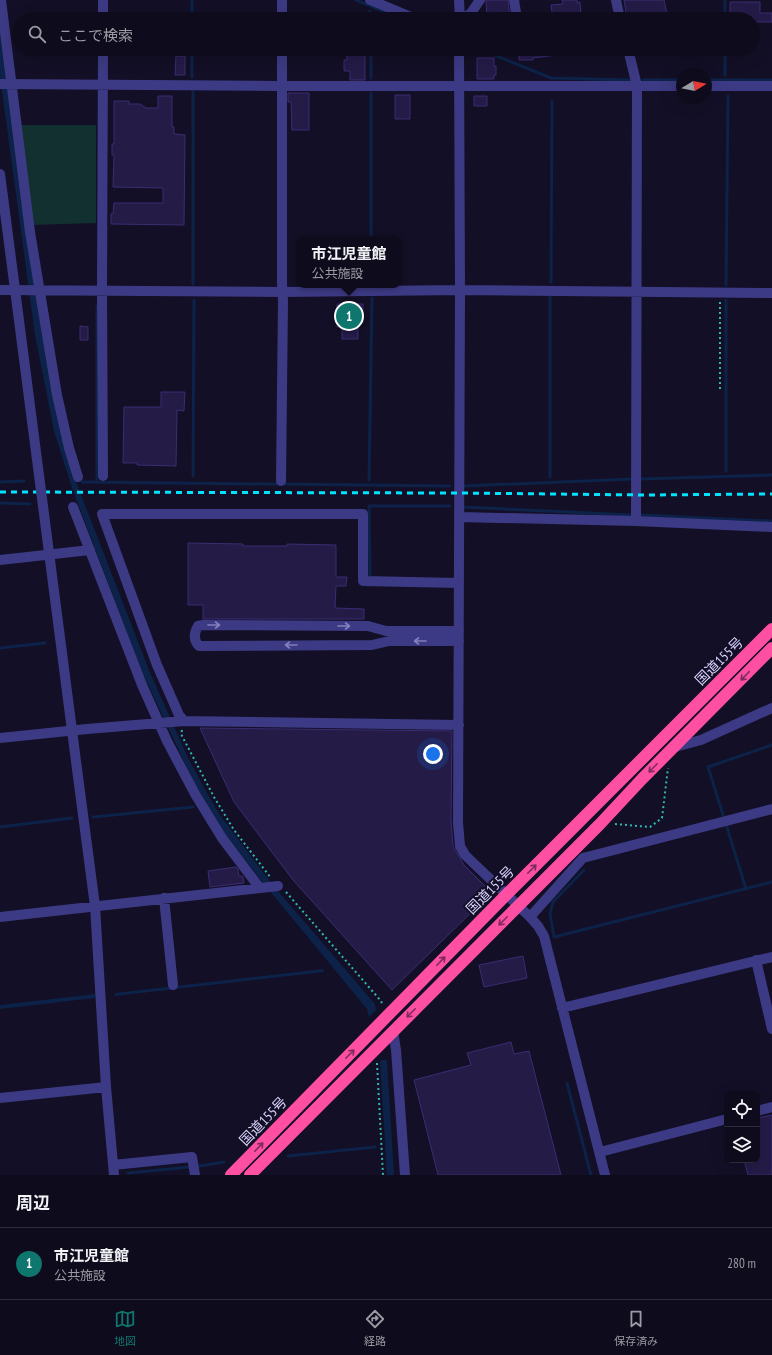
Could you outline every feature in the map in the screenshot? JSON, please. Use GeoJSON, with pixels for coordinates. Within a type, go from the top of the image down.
{"type":"FeatureCollection","features":[{"type":"Feature","properties":{"kind":"highway","name":"国道155号"},"geometry":{"type":"LineString","coordinates":[[231,1175],[507,894],[772,629]]}},
{"type":"Feature","properties":{"kind":"highway","name":"国道155号"},"geometry":{"type":"LineString","coordinates":[[250,1175],[600,824],[772,648]]}},
{"type":"Feature","properties":{"kind":"street"},"geometry":{"type":"LineString","coordinates":[[1,0],[7,84],[30,232],[35,290],[57,395],[78,477]]}},
{"type":"Feature","properties":{"kind":"street"},"geometry":{"type":"LineString","coordinates":[[103,0],[103,12]]}},
{"type":"Feature","properties":{"kind":"street"},"geometry":{"type":"LineString","coordinates":[[282,0],[282,12]]}},
{"type":"Feature","properties":{"kind":"street"},"geometry":{"type":"LineString","coordinates":[[370,0],[399,12]]}},
{"type":"Feature","properties":{"kind":"street"},"geometry":{"type":"LineString","coordinates":[[459,0],[460,12]]}},
{"type":"Feature","properties":{"kind":"street"},"geometry":{"type":"LineString","coordinates":[[472,12],[480,0]]}},
{"type":"Feature","properties":{"kind":"street"},"geometry":{"type":"LineString","coordinates":[[514,0],[516,12]]}},
{"type":"Feature","properties":{"kind":"street"},"geometry":{"type":"LineString","coordinates":[[616,0],[619,12]]}},
{"type":"Feature","properties":{"kind":"street"},"geometry":{"type":"LineString","coordinates":[[103,56],[103,476]]}},
{"type":"Feature","properties":{"kind":"street"},"geometry":{"type":"LineString","coordinates":[[281,481],[283,292],[282,56]]}},
{"type":"Feature","properties":{"kind":"street"},"geometry":{"type":"LineString","coordinates":[[459,56],[460,290],[458,823],[460,846],[465,855],[530,916],[544,936],[606,1175]]}},
{"type":"Feature","properties":{"kind":"street"},"geometry":{"type":"LineString","coordinates":[[630,56],[637,86],[636,521]]}},
{"type":"Feature","properties":{"kind":"street"},"geometry":{"type":"LineString","coordinates":[[7,84],[676,86]]}},
{"type":"Feature","properties":{"kind":"street"},"geometry":{"type":"LineString","coordinates":[[712,86],[772,86]]}},
{"type":"Feature","properties":{"kind":"street"},"geometry":{"type":"LineString","coordinates":[[0,174],[95,906],[106,1087],[114,1170],[192,1157],[195,1175]]}},
{"type":"Feature","properties":{"kind":"street"},"geometry":{"type":"LineString","coordinates":[[0,290],[283,292],[460,290],[772,293]]}},
{"type":"Feature","properties":{"kind":"street"},"geometry":{"type":"LineString","coordinates":[[73,507],[142,685],[195,794],[222,838],[261,887]]}},
{"type":"Feature","properties":{"kind":"street"},"geometry":{"type":"LineString","coordinates":[[184,721],[179,715],[157,665],[102,514],[363,514],[362,581],[459,583]]}},
{"type":"Feature","properties":{"kind":"street"},"geometry":{"type":"LineString","coordinates":[[459,517],[636,521],[772,527]]}},
{"type":"Feature","properties":{"kind":"street"},"geometry":{"type":"LineString","coordinates":[[0,560],[90,550]]}},
{"type":"Feature","properties":{"kind":"street"},"geometry":{"type":"LineString","coordinates":[[203,625],[368,626],[386,631],[459,636],[389,641],[372,645],[199,646],[196,643],[195,632],[198,626],[203,625]]}},
{"type":"Feature","properties":{"kind":"street"},"geometry":{"type":"LineString","coordinates":[[675,747],[701,740],[772,708]]}},
{"type":"Feature","properties":{"kind":"street"},"geometry":{"type":"LineString","coordinates":[[0,738],[160,722],[184,721],[459,725]]}},
{"type":"Feature","properties":{"kind":"street"},"geometry":{"type":"LineString","coordinates":[[530,916],[583,858],[772,809]]}},
{"type":"Feature","properties":{"kind":"street"},"geometry":{"type":"LineString","coordinates":[[0,916],[277,886]]}},
{"type":"Feature","properties":{"kind":"street"},"geometry":{"type":"LineString","coordinates":[[164,898],[173,985]]}},
{"type":"Feature","properties":{"kind":"street"},"geometry":{"type":"LineString","coordinates":[[562,1008],[772,957]]}},
{"type":"Feature","properties":{"kind":"street"},"geometry":{"type":"LineString","coordinates":[[756,960],[772,1029]]}},
{"type":"Feature","properties":{"kind":"street"},"geometry":{"type":"LineString","coordinates":[[393,1032],[396,1050],[404,1175]]}},
{"type":"Feature","properties":{"kind":"street"},"geometry":{"type":"LineString","coordinates":[[0,1098],[106,1087]]}},
{"type":"Feature","properties":{"kind":"street"},"geometry":{"type":"LineString","coordinates":[[760,1110],[772,1107]]}},
{"type":"Feature","properties":{"kind":"street"},"geometry":{"type":"LineString","coordinates":[[600,1152],[724,1120]]}},
{"type":"Feature","properties":{"kind":"path"},"geometry":{"type":"LineString","coordinates":[[720,293],[720,389]]}},
{"type":"Feature","properties":{"kind":"path"},"geometry":{"type":"LineString","coordinates":[[184,721],[181,734],[214,797],[234,830],[277,886],[282,886],[381,1001],[387,1016]]}},
{"type":"Feature","properties":{"kind":"path"},"geometry":{"type":"LineString","coordinates":[[600,824],[650,827],[662,818],[668,766],[661,761]]}},
{"type":"Feature","properties":{"kind":"path"},"geometry":{"type":"LineString","coordinates":[[374,1050],[377,1064],[383,1175]]}},
{"type":"Feature","properties":{"kind":"green space"},"geometry":{"type":"Polygon","coordinates":[[[21,125],[96,125],[96,223],[33,225],[21,125]]]}},
{"type":"Feature","properties":{"kind":"water"},"geometry":{"type":"Polygon","coordinates":[[[0,18],[70,464],[78,487],[149,670],[188,758],[206,791],[220,815],[272,884],[375,1004],[376,1010],[369,1017],[367,1009],[264,884],[218,825],[199,793],[142,672],[72,488],[54,431],[35,335],[0,76],[0,18]]]}},
{"type":"Feature","properties":{"kind":"water"},"geometry":{"type":"Polygon","coordinates":[[[323,969],[324,972],[115,996],[115,993],[323,969]]]}},
{"type":"Feature","properties":{"kind":"water"},"geometry":{"type":"Polygon","coordinates":[[[95,994],[95,998],[0,1009],[0,1005],[95,994]]]}},
{"type":"Feature","properties":{"kind":"water"},"geometry":{"type":"Polygon","coordinates":[[[387,1060],[394,1175],[387,1175],[380,1061],[387,1060]]]}},
{"type":"Feature","properties":{"kind":"building"},"geometry":{"type":"Polygon","coordinates":[[[486,0],[508,0],[509,12],[487,12],[486,0]]]}},
{"type":"Feature","properties":{"kind":"building"},"geometry":{"type":"Polygon","coordinates":[[[562,0],[577,0],[577,3],[580,2],[581,12],[552,12],[551,5],[563,4],[562,0]]]}},
{"type":"Feature","properties":{"kind":"building"},"geometry":{"type":"Polygon","coordinates":[[[624,0],[664,0],[667,12],[626,12],[624,0]]]}},
{"type":"Feature","properties":{"kind":"building"},"geometry":{"type":"Polygon","coordinates":[[[730,2],[760,2],[760,12],[730,12],[730,2]]]}},
{"type":"Feature","properties":{"kind":"building"},"geometry":{"type":"Polygon","coordinates":[[[760,13],[772,13],[772,22],[760,22],[760,13]]]}},
{"type":"Feature","properties":{"kind":"building"},"geometry":{"type":"Polygon","coordinates":[[[176,56],[185,56],[185,75],[175,75],[176,56]]]}},
{"type":"Feature","properties":{"kind":"building"},"geometry":{"type":"Polygon","coordinates":[[[347,56],[365,56],[365,80],[350,80],[350,71],[344,71],[344,60],[347,60],[347,56]]]}},
{"type":"Feature","properties":{"kind":"building"},"geometry":{"type":"Polygon","coordinates":[[[519,56],[549,56],[533,58],[533,60],[519,60],[519,56]]]}},
{"type":"Feature","properties":{"kind":"building"},"geometry":{"type":"Polygon","coordinates":[[[477,58],[494,58],[496,75],[494,75],[494,79],[477,79],[477,58]]]}},
{"type":"Feature","properties":{"kind":"building"},"geometry":{"type":"Polygon","coordinates":[[[288,93],[309,93],[309,130],[292,130],[291,102],[288,102],[288,93]]]}},
{"type":"Feature","properties":{"kind":"building"},"geometry":{"type":"Polygon","coordinates":[[[395,95],[410,95],[410,119],[395,119],[395,95]]]}},
{"type":"Feature","properties":{"kind":"building"},"geometry":{"type":"Polygon","coordinates":[[[158,96],[172,96],[172,127],[174,127],[174,134],[185,135],[184,225],[111,224],[111,214],[113,214],[114,203],[163,203],[163,188],[113,187],[114,155],[112,155],[112,144],[114,144],[114,101],[129,101],[129,104],[140,104],[146,108],[158,108],[158,96]]]}},
{"type":"Feature","properties":{"kind":"building"},"geometry":{"type":"Polygon","coordinates":[[[474,96],[487,96],[487,106],[474,106],[474,96]]]}},
{"type":"Feature","properties":{"kind":"building"},"geometry":{"type":"Polygon","coordinates":[[[337,304],[363,304],[363,323],[358,323],[358,339],[342,339],[342,327],[337,327],[337,304]]]}},
{"type":"Feature","properties":{"kind":"building"},"geometry":{"type":"Polygon","coordinates":[[[80,326],[88,327],[88,340],[80,340],[80,326]]]}},
{"type":"Feature","properties":{"kind":"building"},"geometry":{"type":"Polygon","coordinates":[[[161,392],[185,392],[184,411],[177,410],[176,466],[137,465],[137,463],[123,463],[124,407],[161,407],[161,392]]]}},
{"type":"Feature","properties":{"kind":"building"},"geometry":{"type":"Polygon","coordinates":[[[188,543],[243,544],[243,546],[287,546],[287,544],[336,545],[336,577],[347,577],[346,586],[336,586],[335,608],[364,609],[364,619],[203,619],[203,605],[188,605],[188,543]]]}},
{"type":"Feature","properties":{"kind":"building"},"geometry":{"type":"Polygon","coordinates":[[[200,728],[452,731],[451,820],[453,846],[464,865],[486,887],[486,898],[392,990],[293,880],[234,802],[200,728]]]}},
{"type":"Feature","properties":{"kind":"building"},"geometry":{"type":"Polygon","coordinates":[[[236,867],[238,869],[239,876],[243,877],[244,883],[210,887],[208,871],[236,867]]]}},
{"type":"Feature","properties":{"kind":"building"},"geometry":{"type":"Polygon","coordinates":[[[523,956],[527,978],[484,987],[479,965],[523,956]]]}},
{"type":"Feature","properties":{"kind":"building"},"geometry":{"type":"Polygon","coordinates":[[[511,1042],[514,1054],[529,1051],[561,1175],[438,1175],[414,1080],[471,1065],[467,1053],[511,1042]]]}},
{"type":"Feature","properties":{"kind":"building"},"geometry":{"type":"Polygon","coordinates":[[[772,1115],[772,1175],[748,1175],[745,1163],[760,1163],[760,1117],[772,1115]]]}},
{"type":"Feature","properties":{"kind":"waterway"},"geometry":{"type":"LineString","coordinates":[[192,0],[192,12]]}},
{"type":"Feature","properties":{"kind":"waterway"},"geometry":{"type":"LineString","coordinates":[[356,0],[385,12]]}},
{"type":"Feature","properties":{"kind":"waterway"},"geometry":{"type":"LineString","coordinates":[[725,0],[725,12]]}},
{"type":"Feature","properties":{"kind":"waterway"},"geometry":{"type":"LineString","coordinates":[[192,56],[192,77]]}},
{"type":"Feature","properties":{"kind":"waterway"},"geometry":{"type":"LineString","coordinates":[[371,56],[371,78]]}},
{"type":"Feature","properties":{"kind":"waterway"},"geometry":{"type":"LineString","coordinates":[[496,56],[551,78],[630,80]]}},
{"type":"Feature","properties":{"kind":"waterway"},"geometry":{"type":"LineString","coordinates":[[725,56],[725,75]]}},
{"type":"Feature","properties":{"kind":"waterway"},"geometry":{"type":"LineString","coordinates":[[643,80],[676,80]]}},
{"type":"Feature","properties":{"kind":"waterway"},"geometry":{"type":"LineString","coordinates":[[712,80],[772,80]]}},
{"type":"Feature","properties":{"kind":"waterway"},"geometry":{"type":"LineString","coordinates":[[193,92],[193,284]]}},
{"type":"Feature","properties":{"kind":"waterway"},"geometry":{"type":"LineString","coordinates":[[371,93],[371,236]]}},
{"type":"Feature","properties":{"kind":"waterway"},"geometry":{"type":"LineString","coordinates":[[726,285],[728,96]]}},
{"type":"Feature","properties":{"kind":"waterway"},"geometry":{"type":"LineString","coordinates":[[551,282],[552,101]]}},
{"type":"Feature","properties":{"kind":"waterway"},"geometry":{"type":"LineString","coordinates":[[550,297],[550,477]]}},
{"type":"Feature","properties":{"kind":"waterway"},"geometry":{"type":"LineString","coordinates":[[369,480],[372,298]]}},
{"type":"Feature","properties":{"kind":"waterway"},"geometry":{"type":"LineString","coordinates":[[193,476],[194,300]]}},
{"type":"Feature","properties":{"kind":"waterway"},"geometry":{"type":"LineString","coordinates":[[726,300],[726,471]]}},
{"type":"Feature","properties":{"kind":"waterway"},"geometry":{"type":"LineString","coordinates":[[97,306],[97,479]]}},
{"type":"Feature","properties":{"kind":"waterway"},"geometry":{"type":"LineString","coordinates":[[640,479],[772,475]]}},
{"type":"Feature","properties":{"kind":"waterway"},"geometry":{"type":"LineString","coordinates":[[464,486],[632,479]]}},
{"type":"Feature","properties":{"kind":"waterway"},"geometry":{"type":"LineString","coordinates":[[0,482],[24,481]]}},
{"type":"Feature","properties":{"kind":"waterway"},"geometry":{"type":"LineString","coordinates":[[82,482],[450,486]]}},
{"type":"Feature","properties":{"kind":"waterway"},"geometry":{"type":"LineString","coordinates":[[0,503],[30,504]]}},
{"type":"Feature","properties":{"kind":"waterway"},"geometry":{"type":"LineString","coordinates":[[370,578],[369,506],[450,506]]}},
{"type":"Feature","properties":{"kind":"waterway"},"geometry":{"type":"LineString","coordinates":[[463,507],[632,515]]}},
{"type":"Feature","properties":{"kind":"waterway"},"geometry":{"type":"LineString","coordinates":[[641,515],[772,521]]}},
{"type":"Feature","properties":{"kind":"waterway"},"geometry":{"type":"LineString","coordinates":[[0,648],[45,643]]}},
{"type":"Feature","properties":{"kind":"waterway"},"geometry":{"type":"LineString","coordinates":[[724,818],[708,767],[772,745]]}},
{"type":"Feature","properties":{"kind":"waterway"},"geometry":{"type":"LineString","coordinates":[[93,817],[193,807]]}},
{"type":"Feature","properties":{"kind":"waterway"},"geometry":{"type":"LineString","coordinates":[[0,827],[72,818]]}},
{"type":"Feature","properties":{"kind":"waterway"},"geometry":{"type":"LineString","coordinates":[[726,824],[746,889]]}},
{"type":"Feature","properties":{"kind":"waterway"},"geometry":{"type":"LineString","coordinates":[[584,870],[553,902],[550,914],[554,937],[772,882]]}},
{"type":"Feature","properties":{"kind":"waterway"},"geometry":{"type":"LineString","coordinates":[[567,1083],[591,1175]]}},
{"type":"Feature","properties":{"kind":"waterway"},"geometry":{"type":"LineString","coordinates":[[288,1156],[375,1147]]}},
{"type":"Feature","properties":{"kind":"waterway"},"geometry":{"type":"LineString","coordinates":[[199,1166],[224,1162]]}},
{"type":"Feature","properties":{"kind":"waterway"},"geometry":{"type":"LineString","coordinates":[[128,1173],[190,1167]]}},
{"type":"Feature","properties":{"kind":"railway"},"geometry":{"type":"LineString","coordinates":[[0,492],[645,495],[772,494]]}},
{"type":"Feature","properties":{"kind":"place","name":"市江児童館"},"geometry":{"type":"Point","coordinates":[349,316]}}]}
